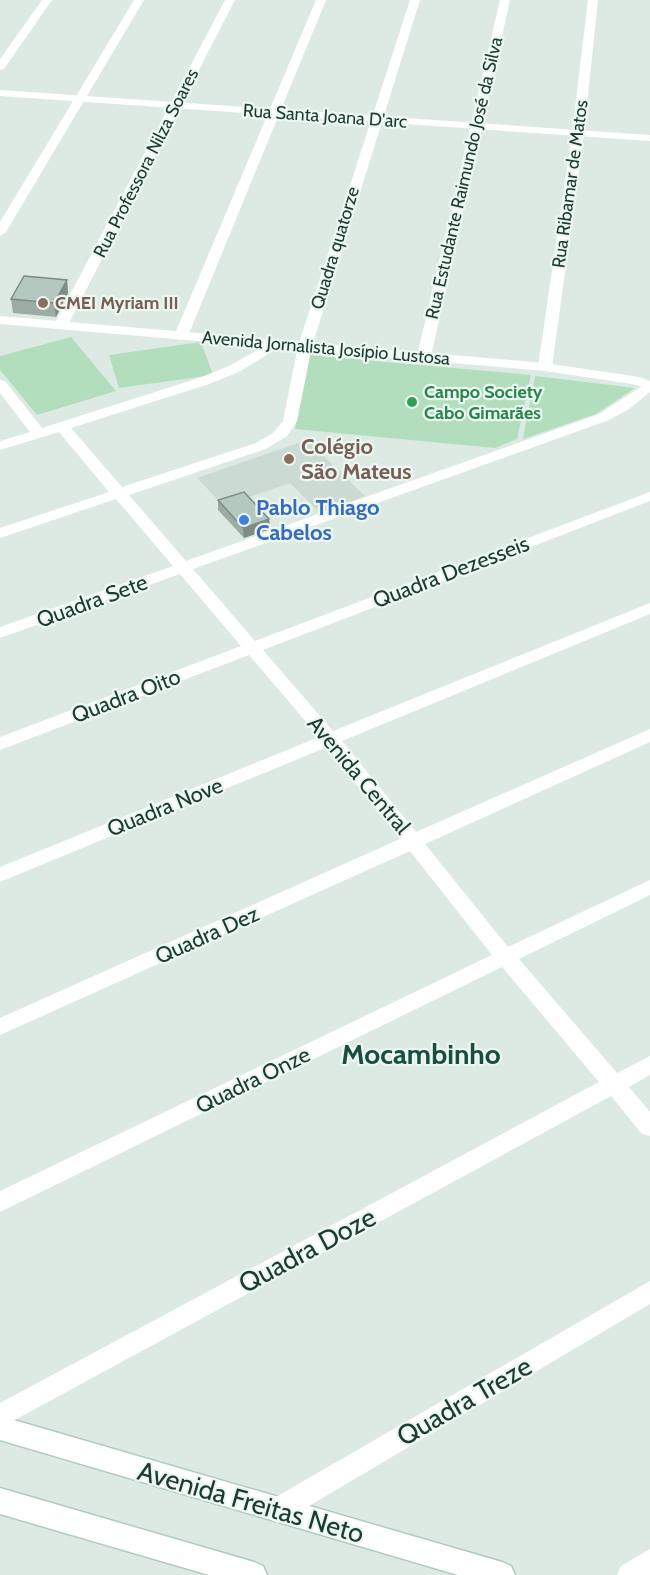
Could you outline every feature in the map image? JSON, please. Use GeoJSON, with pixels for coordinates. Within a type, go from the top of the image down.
{"type":"FeatureCollection","features":[{"type":"Feature","properties":{"kind":"street"},"geometry":{"type":"LineString","coordinates":[[0,67],[47,0]]}},
{"type":"Feature","properties":{"kind":"street"},"geometry":{"type":"LineString","coordinates":[[0,232],[139,0]]}},
{"type":"Feature","properties":{"kind":"street","name":"Rua Professora Nilza Soares"},"geometry":{"type":"LineString","coordinates":[[61,325],[230,0]]}},
{"type":"Feature","properties":{"kind":"street"},"geometry":{"type":"LineString","coordinates":[[181,336],[321,0]]}},
{"type":"Feature","properties":{"kind":"street","name":"Quadra quatorze"},"geometry":{"type":"LineString","coordinates":[[0,533],[261,446],[278,438],[285,430],[290,421],[305,346],[415,0]]}},
{"type":"Feature","properties":{"kind":"street","name":"Rua Estudante Raimundo José da Silva"},"geometry":{"type":"LineString","coordinates":[[424,356],[474,127],[505,0]]}},
{"type":"Feature","properties":{"kind":"street","name":"Rua Ribamar de Matos"},"geometry":{"type":"LineString","coordinates":[[545,367],[578,133],[593,0]]}},
{"type":"Feature","properties":{"kind":"street","name":"Rua Santa Joana D'arc"},"geometry":{"type":"LineString","coordinates":[[0,93],[650,138]]}},
{"type":"Feature","properties":{"kind":"street","name":"Avenida Jornalista Josípio Lustosa"},"geometry":{"type":"LineString","coordinates":[[2,323],[61,325],[545,367],[634,380],[650,385]]}},
{"type":"Feature","properties":{"kind":"street"},"geometry":{"type":"LineString","coordinates":[[0,446],[204,381],[234,369],[273,345]]}},
{"type":"Feature","properties":{"kind":"street"},"geometry":{"type":"LineString","coordinates":[[0,384],[39,434]]}},
{"type":"Feature","properties":{"kind":"street","name":"Quadra Sete"},"geometry":{"type":"LineString","coordinates":[[0,633],[604,417],[624,406],[650,385]]}},
{"type":"Feature","properties":{"kind":"street","name":"Avenida Central"},"geometry":{"type":"LineString","coordinates":[[62,427],[331,740],[506,958],[650,1127]]}},
{"type":"Feature","properties":{"kind":"street","name":"Quadra Dezesseis"},"geometry":{"type":"LineString","coordinates":[[252,648],[650,496]]}},
{"type":"Feature","properties":{"kind":"street","name":"Quadra Nove"},"geometry":{"type":"LineString","coordinates":[[0,875],[650,608]]}},
{"type":"Feature","properties":{"kind":"street","name":"Quadra Oito"},"geometry":{"type":"LineString","coordinates":[[0,744],[252,648]]}},
{"type":"Feature","properties":{"kind":"street","name":"Quadra Dez"},"geometry":{"type":"LineString","coordinates":[[0,1027],[650,735]]}},
{"type":"Feature","properties":{"kind":"street","name":"Quadra Onze"},"geometry":{"type":"LineString","coordinates":[[0,1202],[650,887]]}},
{"type":"Feature","properties":{"kind":"street","name":"Quadra Doze"},"geometry":{"type":"LineString","coordinates":[[0,1416],[650,1065]]}},
{"type":"Feature","properties":{"kind":"street","name":"Quadra Treze"},"geometry":{"type":"LineString","coordinates":[[278,1510],[650,1292]]}},
{"type":"Feature","properties":{"kind":"street","name":"Avenida Freitas Neto"},"geometry":{"type":"LineString","coordinates":[[0,1428],[495,1574]]}},
{"type":"Feature","properties":{"kind":"street"},"geometry":{"type":"LineString","coordinates":[[0,1501],[208,1568],[254,1575]]}},
{"type":"Feature","properties":{"kind":"street"},"geometry":{"type":"LineString","coordinates":[[630,1575],[650,1562]]}},
{"type":"Feature","properties":{"kind":"shaded area","name":"Colégio São Mateus"},"geometry":{"type":"Polygon","coordinates":[[[307,440],[365,496],[320,513],[290,483],[224,506],[197,478],[307,440]]]}},
{"type":"Feature","properties":{"kind":"green space"},"geometry":{"type":"Polygon","coordinates":[[[71,337],[116,391],[37,415],[0,370],[0,356],[71,337]]]}},
{"type":"Feature","properties":{"kind":"green space"},"geometry":{"type":"Polygon","coordinates":[[[201,342],[213,375],[119,388],[109,355],[201,342]]]}},
{"type":"Feature","properties":{"kind":"green space","name":"Campo Society Cabo Gimarães"},"geometry":{"type":"Polygon","coordinates":[[[309,355],[531,375],[517,439],[495,448],[295,429],[309,355]]]}},
{"type":"Feature","properties":{"kind":"green space"},"geometry":{"type":"Polygon","coordinates":[[[535,376],[635,388],[596,414],[523,439],[535,376]]]}},
{"type":"Feature","properties":{"kind":"building"},"geometry":{"type":"Polygon","coordinates":[[[24,276],[67,280],[54,303],[11,299],[24,276]]]}},
{"type":"Feature","properties":{"kind":"building"},"geometry":{"type":"Polygon","coordinates":[[[244,492],[269,519],[243,528],[218,500],[244,492]]]}},
{"type":"Feature","properties":{"kind":"place","name":"CMEI Myriam III"},"geometry":{"type":"Point","coordinates":[43,303]}},
{"type":"Feature","properties":{"kind":"place","name":"Campo Society Cabo Gimarães"},"geometry":{"type":"Point","coordinates":[412,402]}},
{"type":"Feature","properties":{"kind":"place","name":"Colégio São Mateus"},"geometry":{"type":"Point","coordinates":[289,459]}},
{"type":"Feature","properties":{"kind":"place","name":"Pablo Thiago Cabelos"},"geometry":{"type":"Point","coordinates":[244,520]}},
{"type":"Feature","properties":{"kind":"district","name":"Mocambinho"},"geometry":{"type":"Point","coordinates":[421,1054]}}]}
